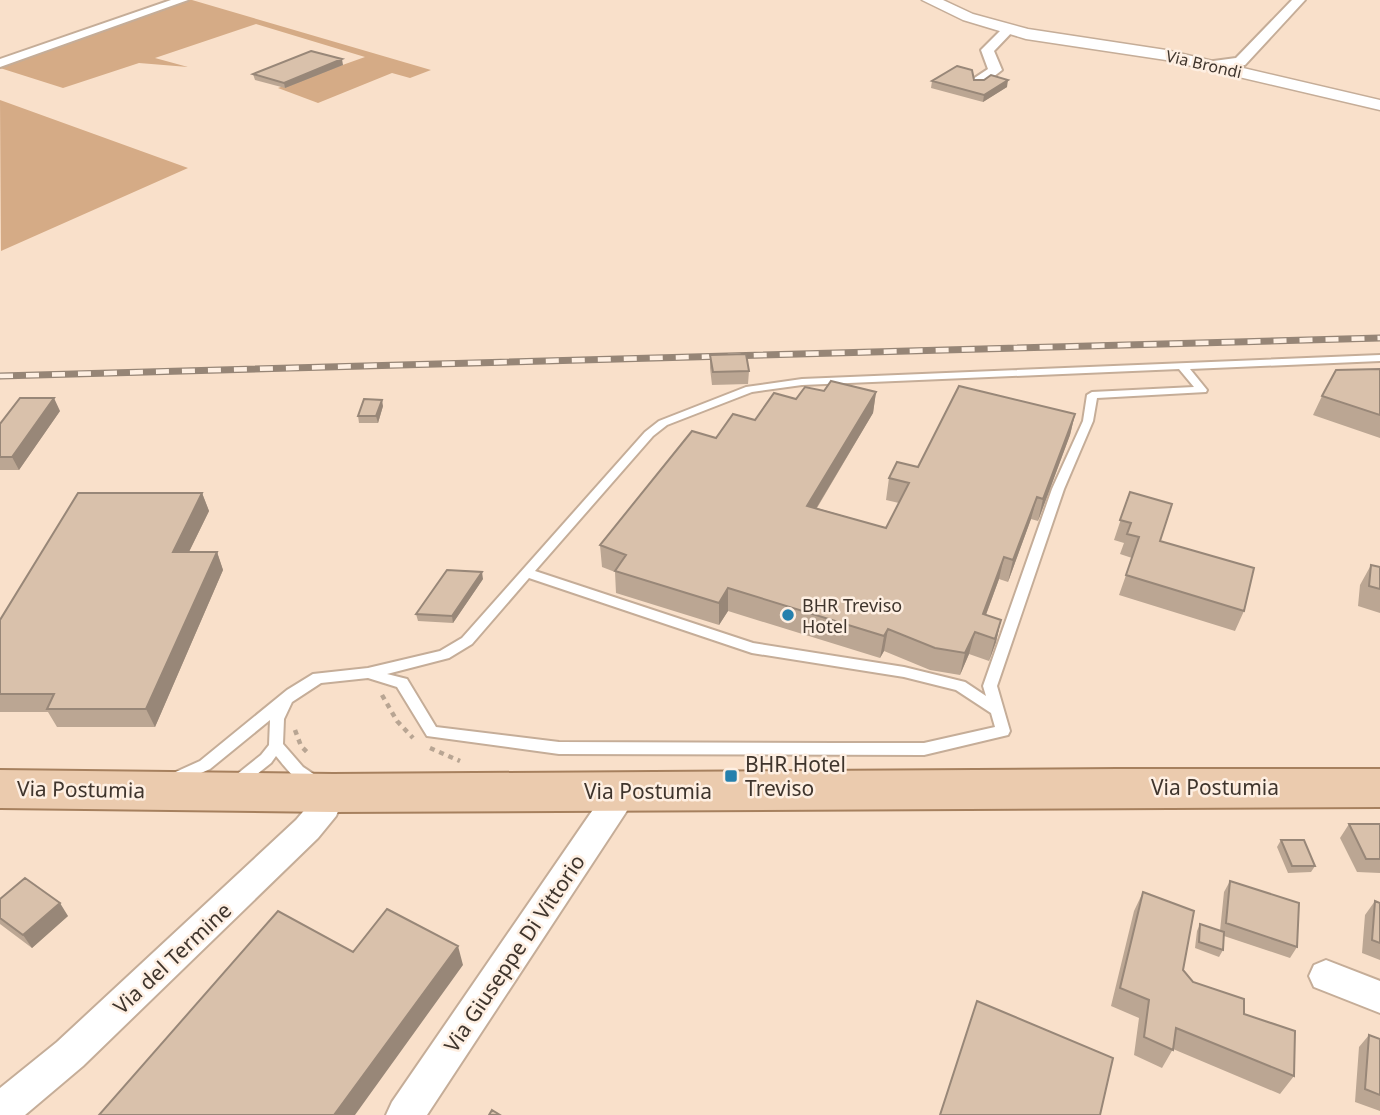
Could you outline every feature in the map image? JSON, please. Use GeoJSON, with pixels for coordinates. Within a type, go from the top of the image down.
{"type":"FeatureCollection","features":[{"type":"Feature","properties":{"kind":"main road","name":"Via Postumia"},"geometry":{"type":"LineString","coordinates":[[0,789],[331,793],[1041,786],[1380,788]]}},
{"type":"Feature","properties":{"kind":"street"},"geometry":{"type":"LineString","coordinates":[[0,63],[182,0]]}},
{"type":"Feature","properties":{"kind":"street","name":"Via Brondi"},"geometry":{"type":"LineString","coordinates":[[930,0],[968,17],[1026,34],[1166,55],[1380,104]]}},
{"type":"Feature","properties":{"kind":"street"},"geometry":{"type":"LineString","coordinates":[[1211,65],[1240,62],[1299,0]]}},
{"type":"Feature","properties":{"kind":"street"},"geometry":{"type":"LineString","coordinates":[[978,82],[995,70],[986,50],[1009,29]]}},
{"type":"Feature","properties":{"kind":"street","name":"Via Giuseppe Di Vittorio"},"geometry":{"type":"LineString","coordinates":[[405,1115],[623,791]]}},
{"type":"Feature","properties":{"kind":"street","name":"Via del Termine"},"geometry":{"type":"LineString","coordinates":[[0,1112],[70,1054],[307,829],[325,807],[331,793]]}},
{"type":"Feature","properties":{"kind":"street"},"geometry":{"type":"LineString","coordinates":[[1326,976],[1380,997]]}},
{"type":"Feature","properties":{"kind":"lane"},"geometry":{"type":"LineString","coordinates":[[142,790],[205,765],[292,694],[317,678],[368,673],[444,655],[467,642],[663,423],[750,389],[846,378],[1380,358]]}},
{"type":"Feature","properties":{"kind":"lane"},"geometry":{"type":"LineString","coordinates":[[368,673],[402,684],[432,732],[559,748],[924,749],[1003,731],[990,686],[1058,489],[1088,421],[1092,395],[1202,390],[1181,365]]}},
{"type":"Feature","properties":{"kind":"lane"},"geometry":{"type":"LineString","coordinates":[[527,573],[752,648],[904,672],[960,686],[997,710]]}},
{"type":"Feature","properties":{"kind":"lane"},"geometry":{"type":"LineString","coordinates":[[228,791],[266,759],[276,746],[277,719],[292,694]]}},
{"type":"Feature","properties":{"kind":"lane"},"geometry":{"type":"LineString","coordinates":[[276,746],[298,771],[331,793]]}},
{"type":"Feature","properties":{"kind":"shaded area"},"geometry":{"type":"Polygon","coordinates":[[[182,0],[192,0],[431,70],[410,78],[392,73],[318,103],[278,88],[365,57],[256,24],[155,58],[188,67],[139,63],[63,88],[0,68],[0,64],[182,0]]]}},
{"type":"Feature","properties":{"kind":"shaded area"},"geometry":{"type":"Polygon","coordinates":[[[0,100],[188,168],[1,251],[0,100]]]}},
{"type":"Feature","properties":{"kind":"building"},"geometry":{"type":"Polygon","coordinates":[[[311,51],[342,59],[284,83],[253,74],[311,51]]]}},
{"type":"Feature","properties":{"kind":"building"},"geometry":{"type":"Polygon","coordinates":[[[957,66],[972,70],[974,80],[984,80],[991,75],[1008,80],[984,95],[932,81],[957,66]]]}},
{"type":"Feature","properties":{"kind":"building"},"geometry":{"type":"Polygon","coordinates":[[[746,354],[749,371],[713,372],[710,355],[746,354]]]}},
{"type":"Feature","properties":{"kind":"building"},"geometry":{"type":"Polygon","coordinates":[[[1380,369],[1380,415],[1322,396],[1336,370],[1380,369]]]}},
{"type":"Feature","properties":{"kind":"building"},"geometry":{"type":"Polygon","coordinates":[[[831,381],[876,392],[807,506],[886,528],[909,483],[889,478],[897,462],[918,467],[959,386],[1075,414],[1043,499],[1037,497],[1013,560],[1004,557],[983,614],[1001,620],[995,639],[975,632],[965,653],[935,648],[888,629],[884,636],[728,588],[719,603],[615,571],[626,555],[600,545],[692,431],[716,438],[733,414],[755,420],[774,393],[796,399],[805,387],[824,391],[831,381]]]}},
{"type":"Feature","properties":{"kind":"building"},"geometry":{"type":"Polygon","coordinates":[[[20,398],[54,398],[12,457],[0,457],[0,424],[20,398]]]}},
{"type":"Feature","properties":{"kind":"building"},"geometry":{"type":"Polygon","coordinates":[[[364,399],[382,400],[376,416],[358,416],[364,399]]]}},
{"type":"Feature","properties":{"kind":"building"},"geometry":{"type":"Polygon","coordinates":[[[1130,492],[1172,504],[1160,541],[1254,568],[1244,611],[1126,575],[1139,537],[1127,534],[1131,523],[1120,520],[1130,492]]]}},
{"type":"Feature","properties":{"kind":"building"},"geometry":{"type":"Polygon","coordinates":[[[78,493],[202,493],[173,552],[217,552],[146,709],[47,709],[54,694],[0,694],[0,620],[78,493]]]}},
{"type":"Feature","properties":{"kind":"building"},"geometry":{"type":"Polygon","coordinates":[[[1371,565],[1380,567],[1380,589],[1369,586],[1371,565]]]}},
{"type":"Feature","properties":{"kind":"building"},"geometry":{"type":"Polygon","coordinates":[[[447,570],[482,572],[452,616],[416,614],[447,570]]]}},
{"type":"Feature","properties":{"kind":"building"},"geometry":{"type":"Polygon","coordinates":[[[1349,824],[1380,824],[1380,859],[1366,859],[1349,824]]]}},
{"type":"Feature","properties":{"kind":"building"},"geometry":{"type":"Polygon","coordinates":[[[1281,840],[1304,840],[1315,866],[1292,866],[1281,840]]]}},
{"type":"Feature","properties":{"kind":"building"},"geometry":{"type":"Polygon","coordinates":[[[25,878],[60,903],[23,935],[0,918],[0,899],[25,878]]]}},
{"type":"Feature","properties":{"kind":"building"},"geometry":{"type":"Polygon","coordinates":[[[1230,881],[1299,903],[1297,947],[1226,923],[1230,881]]]}},
{"type":"Feature","properties":{"kind":"building"},"geometry":{"type":"Polygon","coordinates":[[[1143,892],[1194,911],[1183,970],[1193,982],[1244,999],[1244,1014],[1295,1031],[1294,1076],[1176,1028],[1173,1050],[1144,1037],[1149,1000],[1120,988],[1143,892]]]}},
{"type":"Feature","properties":{"kind":"building"},"geometry":{"type":"Polygon","coordinates":[[[1375,901],[1380,903],[1380,943],[1372,940],[1375,901]]]}},
{"type":"Feature","properties":{"kind":"building"},"geometry":{"type":"Polygon","coordinates":[[[387,909],[458,946],[334,1115],[99,1115],[278,911],[353,952],[387,909]]]}},
{"type":"Feature","properties":{"kind":"building"},"geometry":{"type":"Polygon","coordinates":[[[1200,924],[1224,932],[1223,950],[1199,942],[1200,924]]]}},
{"type":"Feature","properties":{"kind":"building"},"geometry":{"type":"Polygon","coordinates":[[[977,1001],[1113,1058],[1100,1115],[940,1115],[977,1001]]]}},
{"type":"Feature","properties":{"kind":"building"},"geometry":{"type":"Polygon","coordinates":[[[1369,1035],[1380,1039],[1380,1095],[1365,1089],[1369,1035]]]}},
{"type":"Feature","properties":{"kind":"railway"},"geometry":{"type":"LineString","coordinates":[[0,376],[1380,338]]}},
{"type":"Feature","properties":{"kind":"place","name":"BHR Treviso Hotel"},"geometry":{"type":"Point","coordinates":[788,615]}},
{"type":"Feature","properties":{"kind":"place","name":"BHR Hotel Treviso"},"geometry":{"type":"Point","coordinates":[731,776]}}]}
